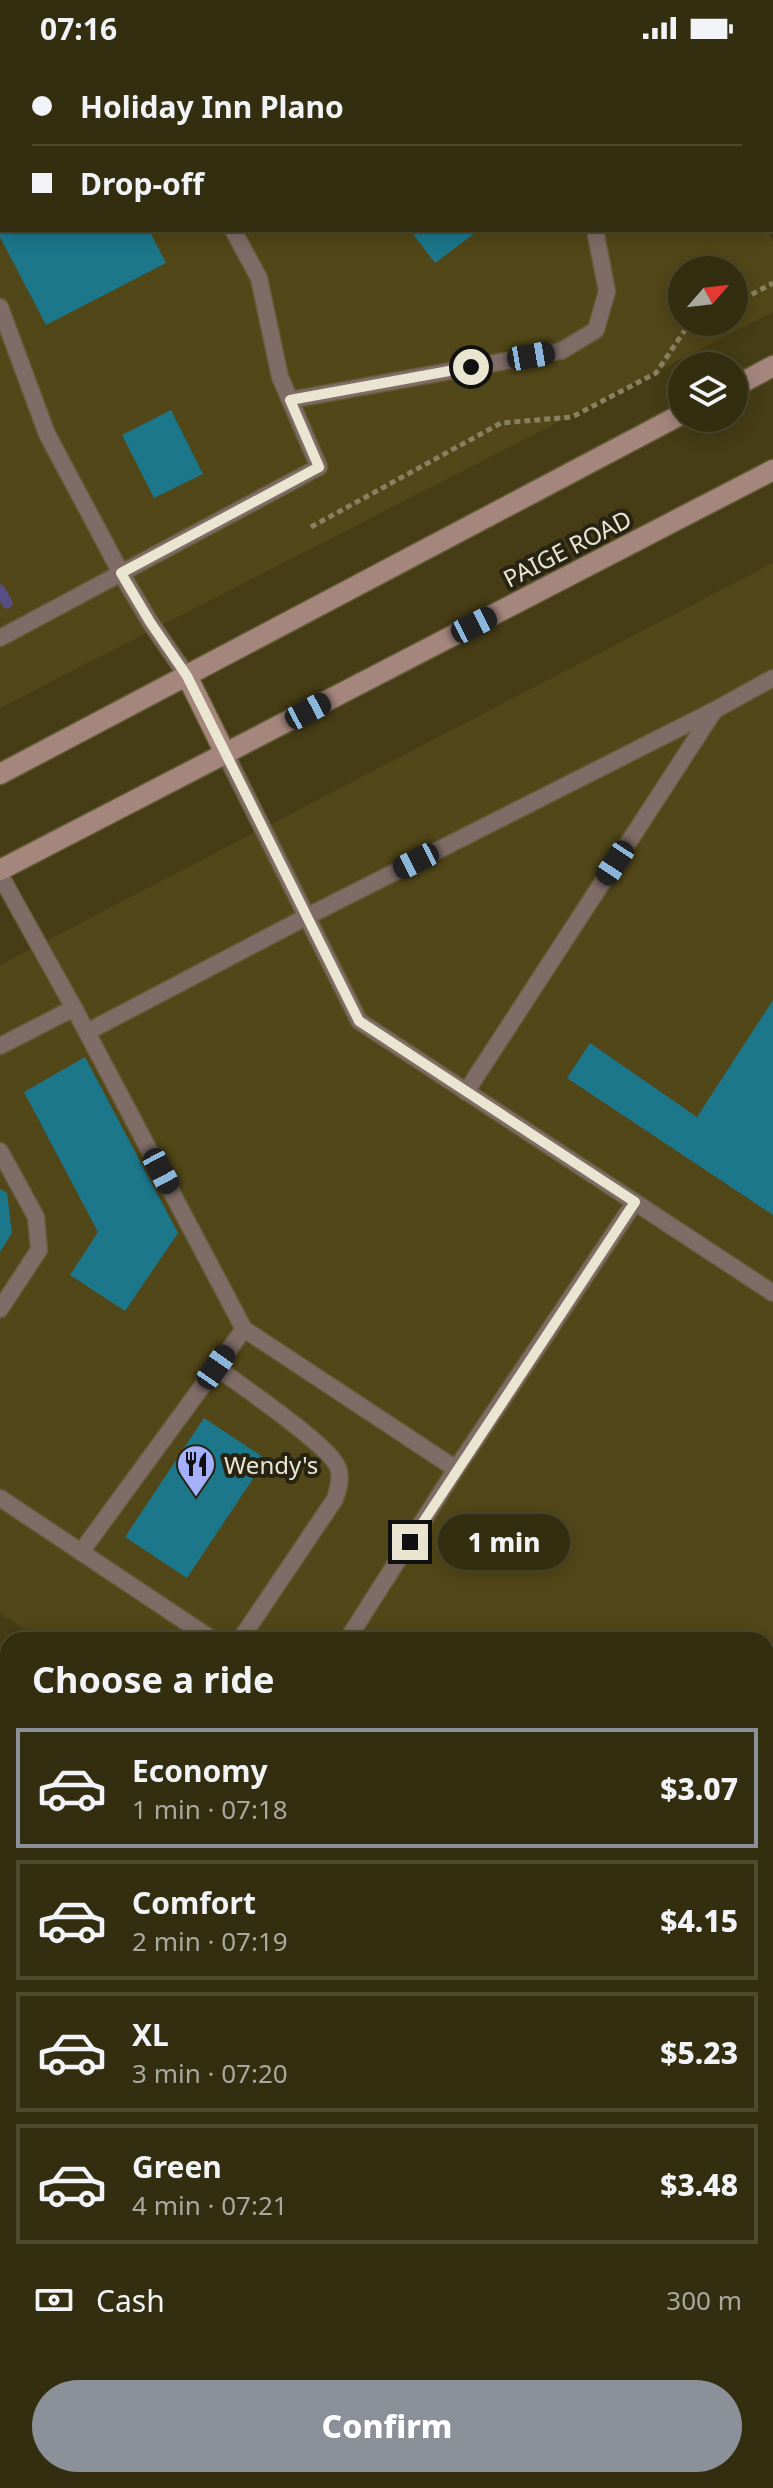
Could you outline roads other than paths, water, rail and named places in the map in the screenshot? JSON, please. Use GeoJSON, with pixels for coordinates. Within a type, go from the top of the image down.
{"type":"FeatureCollection","features":[{"type":"Feature","properties":{"kind":"main road"},"geometry":{"type":"LineString","coordinates":[[748,379],[773,366]]}},
{"type":"Feature","properties":{"kind":"main road"},"geometry":{"type":"LineString","coordinates":[[0,774],[668,421]]}},
{"type":"Feature","properties":{"kind":"main road","name":"PAIGE ROAD"},"geometry":{"type":"LineString","coordinates":[[0,872],[773,470]]}},
{"type":"Feature","properties":{"kind":"main road"},"geometry":{"type":"LineString","coordinates":[[187,676],[225,753]]}},
{"type":"Feature","properties":{"kind":"lane"},"geometry":{"type":"LineString","coordinates":[[0,638],[319,467],[280,377],[259,278],[234,232]]}},
{"type":"Feature","properties":{"kind":"lane"},"geometry":{"type":"LineString","coordinates":[[290,400],[561,351],[596,330],[607,291],[595,232]]}},
{"type":"Feature","properties":{"kind":"lane"},"geometry":{"type":"LineString","coordinates":[[0,307],[47,434],[121,573],[187,676]]}},
{"type":"Feature","properties":{"kind":"lane"},"geometry":{"type":"LineString","coordinates":[[87,1032],[773,678]]}},
{"type":"Feature","properties":{"kind":"lane"},"geometry":{"type":"LineString","coordinates":[[466,1092],[715,710]]}},
{"type":"Feature","properties":{"kind":"lane"},"geometry":{"type":"LineString","coordinates":[[225,753],[359,1021],[773,1293]]}},
{"type":"Feature","properties":{"kind":"lane"},"geometry":{"type":"LineString","coordinates":[[0,872],[244,1329],[456,1469]]}},
{"type":"Feature","properties":{"kind":"lane"},"geometry":{"type":"LineString","coordinates":[[0,1046],[74,1008]]}},
{"type":"Feature","properties":{"kind":"lane"},"geometry":{"type":"LineString","coordinates":[[0,1151],[36,1217],[39,1250],[0,1309]]}},
{"type":"Feature","properties":{"kind":"lane"},"geometry":{"type":"LineString","coordinates":[[352,1632],[456,1469],[635,1202]]}},
{"type":"Feature","properties":{"kind":"lane"},"geometry":{"type":"LineString","coordinates":[[81,1552],[244,1329]]}},
{"type":"Feature","properties":{"kind":"lane"},"geometry":{"type":"LineString","coordinates":[[216,1367],[321,1446],[338,1467],[339,1483],[335,1499],[245,1632]]}},
{"type":"Feature","properties":{"kind":"lane"},"geometry":{"type":"LineString","coordinates":[[2,1504],[201,1632]]}},
{"type":"Feature","properties":{"kind":"waterway"},"geometry":{"type":"LineString","coordinates":[[0,590],[7,603]]}},
{"type":"Feature","properties":{"kind":"place","name":"Wendy's"},"geometry":{"type":"Point","coordinates":[196,1498]}}]}
